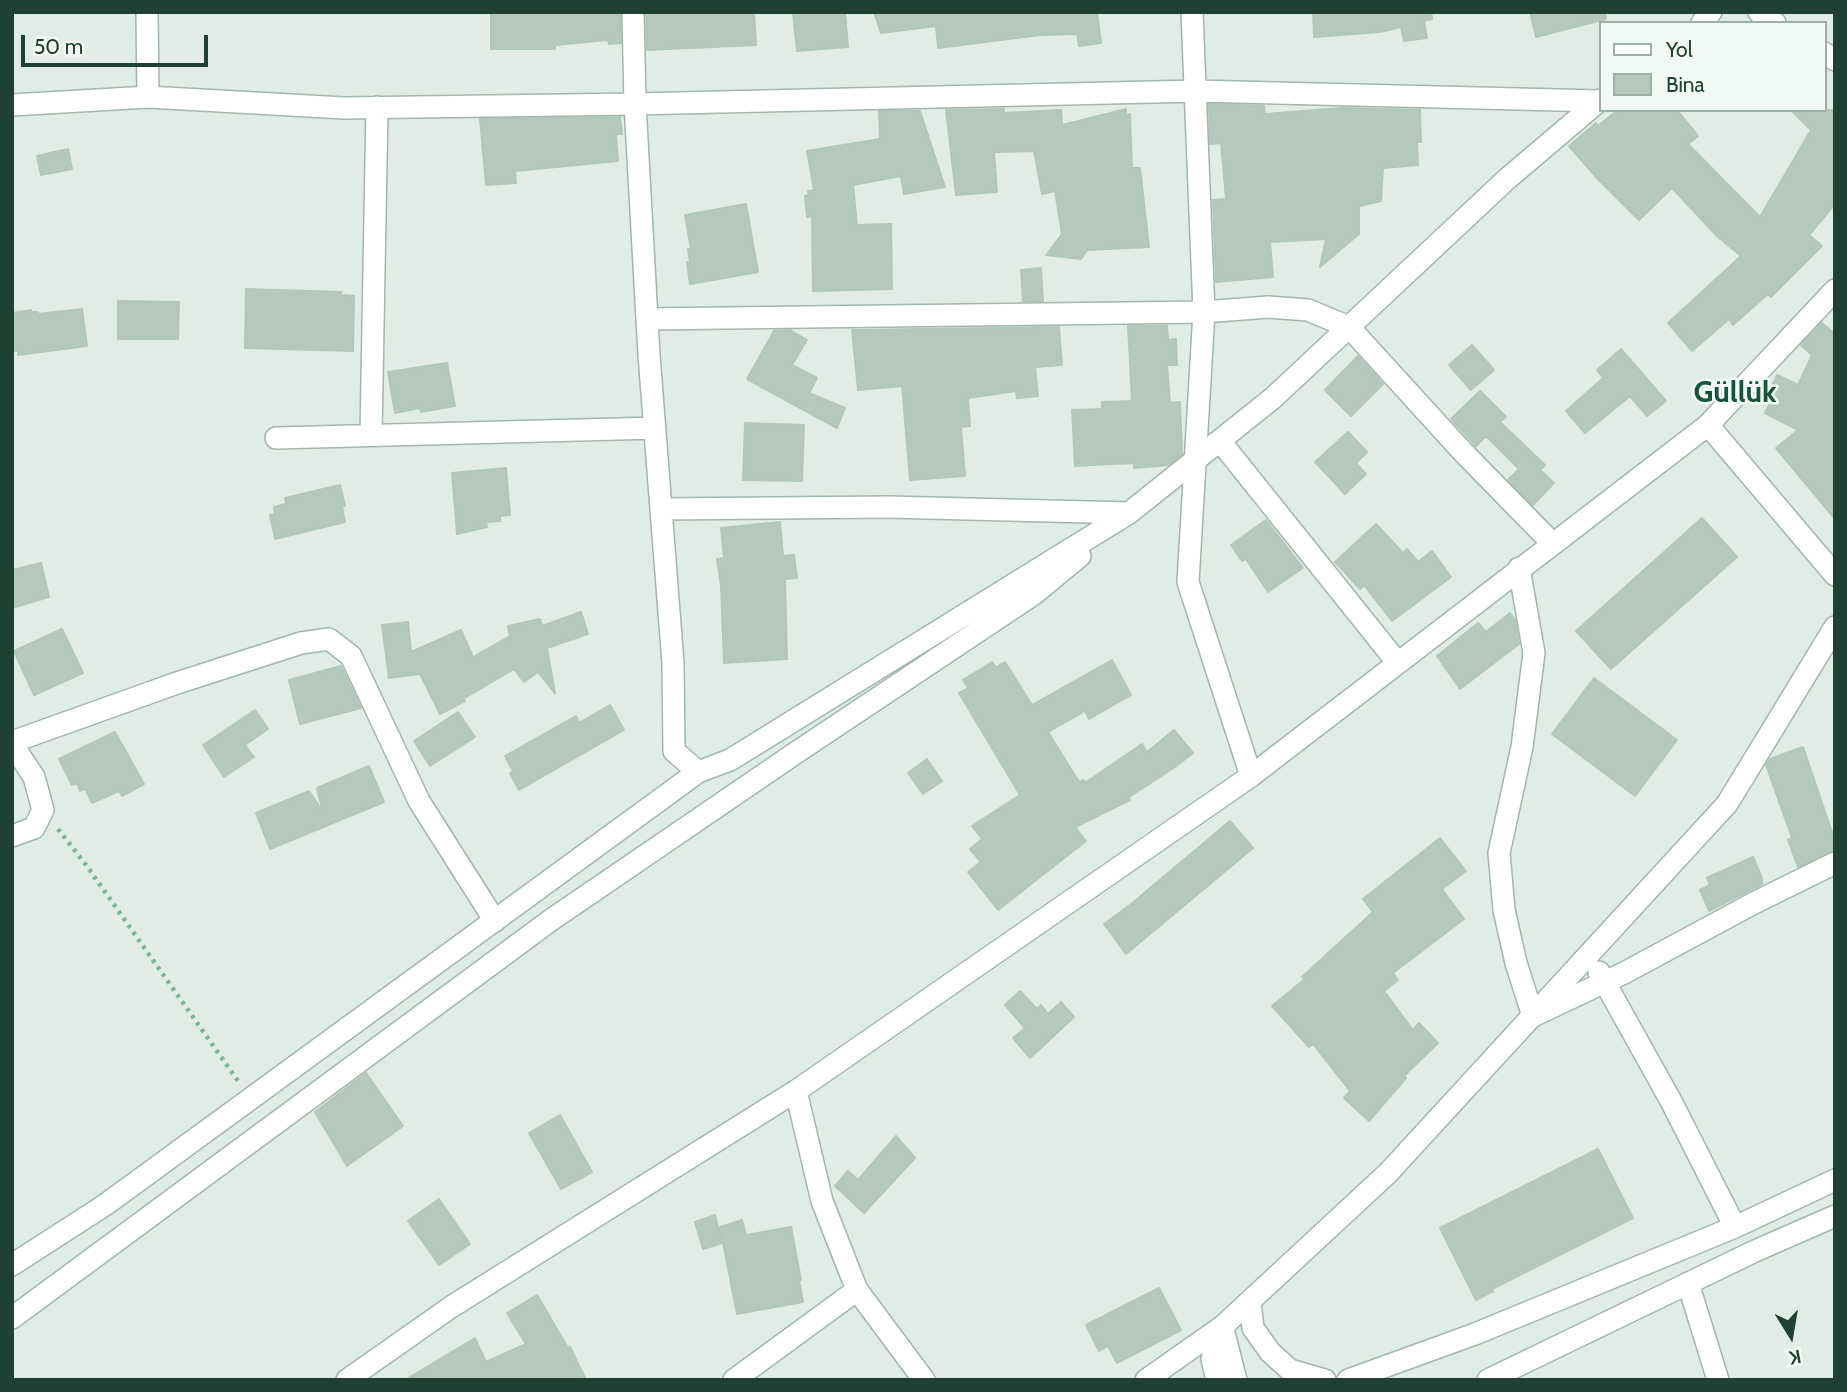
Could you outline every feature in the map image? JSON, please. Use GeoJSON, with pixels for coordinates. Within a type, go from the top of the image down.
{"type":"FeatureCollection","features":[{"type":"Feature","properties":{"kind":"street"},"geometry":{"type":"LineString","coordinates":[[147,12],[148,97]]}},
{"type":"Feature","properties":{"kind":"street"},"geometry":{"type":"LineString","coordinates":[[633,12],[635,104],[648,319],[673,663],[674,751],[698,772]]}},
{"type":"Feature","properties":{"kind":"street"},"geometry":{"type":"LineString","coordinates":[[1192,12],[1204,312],[1188,582],[1251,776]]}},
{"type":"Feature","properties":{"kind":"street"},"geometry":{"type":"LineString","coordinates":[[12,105],[148,97],[344,108],[635,104],[1196,90],[1598,101]]}},
{"type":"Feature","properties":{"kind":"street"},"geometry":{"type":"LineString","coordinates":[[12,1318],[551,920],[818,737],[1034,594],[1129,513],[1273,398],[1507,179],[1598,103]]}},
{"type":"Feature","properties":{"kind":"street"},"geometry":{"type":"LineString","coordinates":[[370,435],[377,107]]}},
{"type":"Feature","properties":{"kind":"street"},"geometry":{"type":"LineString","coordinates":[[353,1378],[451,1307],[796,1091],[1251,776],[1708,425],[1835,290]]}},
{"type":"Feature","properties":{"kind":"street"},"geometry":{"type":"LineString","coordinates":[[648,319],[1204,312],[1268,307],[1308,310],[1349,327],[1462,451],[1552,543]]}},
{"type":"Feature","properties":{"kind":"street"},"geometry":{"type":"LineString","coordinates":[[1708,425],[1835,575]]}},
{"type":"Feature","properties":{"kind":"street"},"geometry":{"type":"LineString","coordinates":[[276,438],[655,428]]}},
{"type":"Feature","properties":{"kind":"street"},"geometry":{"type":"LineString","coordinates":[[1220,441],[1397,662]]}},
{"type":"Feature","properties":{"kind":"street"},"geometry":{"type":"LineString","coordinates":[[661,509],[888,507],[1129,513]]}},
{"type":"Feature","properties":{"kind":"street"},"geometry":{"type":"LineString","coordinates":[[12,1265],[105,1205],[698,772],[730,760],[1129,513]]}},
{"type":"Feature","properties":{"kind":"street"},"geometry":{"type":"LineString","coordinates":[[1519,568],[1534,653],[1522,747],[1499,853],[1504,910],[1516,963],[1533,1016]]}},
{"type":"Feature","properties":{"kind":"street"},"geometry":{"type":"LineString","coordinates":[[1146,1380],[1223,1326],[1250,1303],[1388,1173],[1727,804],[1835,626]]}},
{"type":"Feature","properties":{"kind":"street"},"geometry":{"type":"LineString","coordinates":[[12,836],[34,828],[43,810],[34,777],[12,743],[177,683],[301,643],[329,639],[351,656],[419,801],[495,921]]}},
{"type":"Feature","properties":{"kind":"street"},"geometry":{"type":"LineString","coordinates":[[1533,1016],[1835,863]]}},
{"type":"Feature","properties":{"kind":"street"},"geometry":{"type":"LineString","coordinates":[[1591,952],[1604,982],[1671,1101],[1735,1227]]}},
{"type":"Feature","properties":{"kind":"street"},"geometry":{"type":"LineString","coordinates":[[796,1091],[822,1201],[857,1290],[923,1380]]}},
{"type":"Feature","properties":{"kind":"street"},"geometry":{"type":"LineString","coordinates":[[1348,1380],[1475,1334],[1735,1227],[1835,1180]]}},
{"type":"Feature","properties":{"kind":"street"},"geometry":{"type":"LineString","coordinates":[[1488,1380],[1688,1283],[1835,1216]]}},
{"type":"Feature","properties":{"kind":"street"},"geometry":{"type":"LineString","coordinates":[[1688,1283],[1717,1380]]}},
{"type":"Feature","properties":{"kind":"street"},"geometry":{"type":"LineString","coordinates":[[734,1380],[857,1290]]}},
{"type":"Feature","properties":{"kind":"street"},"geometry":{"type":"LineString","coordinates":[[1250,1303],[1254,1328],[1270,1352],[1290,1370],[1325,1380]]}},
{"type":"Feature","properties":{"kind":"street"},"geometry":{"type":"LineString","coordinates":[[1217,1380],[1212,1359],[1223,1326]]}},
{"type":"Feature","properties":{"kind":"street"},"geometry":{"type":"LineString","coordinates":[[1223,1326],[1236,1380]]}},
{"type":"Feature","properties":{"kind":"path"},"geometry":{"type":"LineString","coordinates":[[43,810],[86,865],[251,1099]]}},
{"type":"Feature","properties":{"kind":"building"},"geometry":{"type":"Polygon","coordinates":[[[491,12],[620,12],[621,43],[609,44],[608,40],[555,45],[555,49],[491,49],[491,12]]]}},
{"type":"Feature","properties":{"kind":"building"},"geometry":{"type":"Polygon","coordinates":[[[646,12],[754,12],[756,45],[647,50],[646,12]]]}},
{"type":"Feature","properties":{"kind":"building"},"geometry":{"type":"Polygon","coordinates":[[[793,12],[845,12],[848,47],[797,51],[793,12]]]}},
{"type":"Feature","properties":{"kind":"building"},"geometry":{"type":"Polygon","coordinates":[[[874,12],[1097,12],[1101,43],[1079,46],[1077,34],[1040,35],[938,48],[936,26],[881,33],[874,12]]]}},
{"type":"Feature","properties":{"kind":"building"},"geometry":{"type":"Polygon","coordinates":[[[1313,12],[1431,12],[1432,19],[1424,21],[1427,38],[1404,41],[1401,27],[1380,32],[1314,37],[1313,12]]]}},
{"type":"Feature","properties":{"kind":"building"},"geometry":{"type":"Polygon","coordinates":[[[1530,12],[1605,12],[1606,19],[1536,37],[1530,12]]]}},
{"type":"Feature","properties":{"kind":"building"},"geometry":{"type":"Polygon","coordinates":[[[1209,104],[1264,106],[1265,114],[1343,108],[1420,110],[1421,142],[1417,142],[1418,165],[1383,168],[1381,201],[1359,206],[1359,234],[1320,267],[1326,239],[1270,242],[1273,277],[1216,282],[1213,200],[1226,199],[1221,143],[1210,144],[1209,104]]]}},
{"type":"Feature","properties":{"kind":"building"},"geometry":{"type":"Polygon","coordinates":[[[1004,109],[1004,113],[1061,110],[1062,125],[1126,109],[1126,115],[1130,114],[1132,168],[1140,168],[1149,247],[1087,250],[1081,259],[1046,255],[1062,234],[1055,191],[1042,194],[1034,151],[994,152],[997,192],[956,195],[946,110],[1004,109]]]}},
{"type":"Feature","properties":{"kind":"building"},"geometry":{"type":"Polygon","coordinates":[[[1835,110],[1835,204],[1809,235],[1822,246],[1771,297],[1768,294],[1733,325],[1729,319],[1692,351],[1668,323],[1741,256],[1718,237],[1672,188],[1639,220],[1569,146],[1596,123],[1598,126],[1616,112],[1679,112],[1698,136],[1688,144],[1760,217],[1811,130],[1793,112],[1835,110]]]}},
{"type":"Feature","properties":{"kind":"building"},"geometry":{"type":"Polygon","coordinates":[[[879,111],[920,111],[945,187],[904,194],[901,176],[853,185],[857,225],[891,224],[892,289],[813,291],[812,216],[807,217],[805,196],[809,195],[808,191],[814,190],[807,151],[880,139],[879,111]]]}},
{"type":"Feature","properties":{"kind":"building"},"geometry":{"type":"Polygon","coordinates":[[[620,117],[622,134],[616,134],[618,161],[515,171],[516,183],[486,185],[480,119],[620,117]]]}},
{"type":"Feature","properties":{"kind":"building"},"geometry":{"type":"Polygon","coordinates":[[[68,149],[72,169],[41,175],[37,156],[68,149]]]}},
{"type":"Feature","properties":{"kind":"building"},"geometry":{"type":"Polygon","coordinates":[[[746,204],[758,272],[690,284],[687,262],[690,262],[688,249],[691,249],[685,215],[746,204]]]}},
{"type":"Feature","properties":{"kind":"building"},"geometry":{"type":"Polygon","coordinates":[[[1041,268],[1043,301],[1023,301],[1021,270],[1041,268]]]}},
{"type":"Feature","properties":{"kind":"building"},"geometry":{"type":"Polygon","coordinates":[[[246,289],[341,292],[341,295],[354,296],[353,351],[245,348],[246,289]]]}},
{"type":"Feature","properties":{"kind":"building"},"geometry":{"type":"Polygon","coordinates":[[[118,301],[179,302],[178,339],[118,339],[118,301]]]}},
{"type":"Feature","properties":{"kind":"building"},"geometry":{"type":"Polygon","coordinates":[[[82,309],[87,346],[18,355],[18,350],[12,352],[12,313],[31,310],[38,314],[82,309]]]}},
{"type":"Feature","properties":{"kind":"building"},"geometry":{"type":"Polygon","coordinates":[[[1822,323],[1835,334],[1835,519],[1776,448],[1798,430],[1765,413],[1771,401],[1766,398],[1777,375],[1798,385],[1812,355],[1801,345],[1822,323]]]}},
{"type":"Feature","properties":{"kind":"building"},"geometry":{"type":"Polygon","coordinates":[[[1128,326],[1167,326],[1168,340],[1176,339],[1177,365],[1167,365],[1170,403],[1180,402],[1182,454],[1169,465],[1134,468],[1134,463],[1075,466],[1072,410],[1102,409],[1102,402],[1132,401],[1128,326]]]}},
{"type":"Feature","properties":{"kind":"building"},"geometry":{"type":"Polygon","coordinates":[[[1059,327],[1062,365],[1035,367],[1038,396],[1017,398],[1016,391],[968,398],[970,426],[961,427],[965,476],[910,480],[902,386],[858,390],[852,330],[1059,327]]]}},
{"type":"Feature","properties":{"kind":"building"},"geometry":{"type":"Polygon","coordinates":[[[790,330],[807,340],[792,365],[817,378],[809,393],[845,408],[837,428],[747,379],[774,331],[790,330]]]}},
{"type":"Feature","properties":{"kind":"building"},"geometry":{"type":"Polygon","coordinates":[[[1472,345],[1494,370],[1471,390],[1449,365],[1472,345]]]}},
{"type":"Feature","properties":{"kind":"building"},"geometry":{"type":"Polygon","coordinates":[[[1621,349],[1666,401],[1647,416],[1630,396],[1585,433],[1566,411],[1603,378],[1597,370],[1621,349]]]}},
{"type":"Feature","properties":{"kind":"building"},"geometry":{"type":"Polygon","coordinates":[[[1358,356],[1383,384],[1351,416],[1325,390],[1358,356]]]}},
{"type":"Feature","properties":{"kind":"building"},"geometry":{"type":"Polygon","coordinates":[[[447,363],[455,406],[395,413],[388,372],[447,363]]]}},
{"type":"Feature","properties":{"kind":"building"},"geometry":{"type":"Polygon","coordinates":[[[1480,391],[1506,417],[1500,422],[1545,465],[1540,470],[1554,483],[1533,505],[1508,480],[1519,469],[1486,436],[1476,446],[1451,419],[1480,391]]]}},
{"type":"Feature","properties":{"kind":"building"},"geometry":{"type":"Polygon","coordinates":[[[745,423],[804,425],[802,481],[743,480],[745,423]]]}},
{"type":"Feature","properties":{"kind":"building"},"geometry":{"type":"Polygon","coordinates":[[[1348,432],[1367,452],[1356,463],[1366,474],[1345,494],[1315,462],[1348,432]]]}},
{"type":"Feature","properties":{"kind":"building"},"geometry":{"type":"Polygon","coordinates":[[[506,468],[510,515],[500,516],[500,521],[486,522],[487,527],[457,534],[452,473],[506,468]]]}},
{"type":"Feature","properties":{"kind":"building"},"geometry":{"type":"Polygon","coordinates":[[[340,485],[345,506],[342,507],[345,522],[275,539],[270,515],[275,514],[274,507],[286,504],[285,498],[340,485]]]}},
{"type":"Feature","properties":{"kind":"building"},"geometry":{"type":"Polygon","coordinates":[[[1702,518],[1737,557],[1611,669],[1576,631],[1702,518]]]}},
{"type":"Feature","properties":{"kind":"building"},"geometry":{"type":"Polygon","coordinates":[[[1266,520],[1303,568],[1268,592],[1246,559],[1242,561],[1231,545],[1266,520]]]}},
{"type":"Feature","properties":{"kind":"building"},"geometry":{"type":"Polygon","coordinates":[[[780,522],[783,556],[794,555],[797,578],[785,579],[787,659],[724,663],[721,586],[717,559],[724,558],[721,528],[780,522]]]}},
{"type":"Feature","properties":{"kind":"building"},"geometry":{"type":"Polygon","coordinates":[[[1376,524],[1403,553],[1407,549],[1418,562],[1432,551],[1451,577],[1392,621],[1364,585],[1360,589],[1335,562],[1376,524]]]}},
{"type":"Feature","properties":{"kind":"building"},"geometry":{"type":"Polygon","coordinates":[[[41,563],[49,597],[12,608],[12,570],[41,563]]]}},
{"type":"Feature","properties":{"kind":"building"},"geometry":{"type":"Polygon","coordinates":[[[581,612],[588,634],[547,648],[555,693],[538,672],[524,682],[514,669],[440,714],[420,674],[389,678],[382,625],[408,622],[411,652],[461,630],[473,657],[510,636],[508,626],[540,619],[542,626],[581,612]]]}},
{"type":"Feature","properties":{"kind":"building"},"geometry":{"type":"Polygon","coordinates":[[[1510,613],[1515,620],[1519,644],[1460,689],[1437,656],[1478,623],[1486,632],[1510,613]]]}},
{"type":"Feature","properties":{"kind":"building"},"geometry":{"type":"Polygon","coordinates":[[[62,629],[83,673],[34,695],[14,651],[62,629]]]}},
{"type":"Feature","properties":{"kind":"building"},"geometry":{"type":"Polygon","coordinates":[[[1112,660],[1131,695],[1089,719],[1085,711],[1048,732],[1079,782],[1084,780],[1085,783],[1142,744],[1147,752],[1174,730],[1193,753],[1129,797],[1130,800],[1075,827],[1086,841],[998,910],[968,872],[981,862],[970,849],[982,839],[972,826],[1020,795],[959,693],[968,688],[963,680],[992,662],[996,667],[1005,662],[1032,705],[1112,660]]]}},
{"type":"Feature","properties":{"kind":"building"},"geometry":{"type":"Polygon","coordinates":[[[341,666],[361,708],[300,724],[289,680],[341,666]]]}},
{"type":"Feature","properties":{"kind":"building"},"geometry":{"type":"Polygon","coordinates":[[[1594,678],[1677,740],[1635,796],[1552,734],[1594,678]]]}},
{"type":"Feature","properties":{"kind":"building"},"geometry":{"type":"Polygon","coordinates":[[[610,705],[624,730],[519,790],[505,756],[576,716],[579,723],[610,705]]]}},
{"type":"Feature","properties":{"kind":"building"},"geometry":{"type":"Polygon","coordinates":[[[255,710],[268,729],[245,745],[254,757],[224,777],[203,745],[255,710]]]}},
{"type":"Feature","properties":{"kind":"building"},"geometry":{"type":"Polygon","coordinates":[[[458,712],[475,737],[430,766],[414,741],[458,712]]]}},
{"type":"Feature","properties":{"kind":"building"},"geometry":{"type":"Polygon","coordinates":[[[115,732],[144,784],[122,796],[119,791],[92,803],[85,789],[80,791],[77,783],[72,785],[59,759],[115,732]]]}},
{"type":"Feature","properties":{"kind":"building"},"geometry":{"type":"Polygon","coordinates":[[[1803,747],[1835,841],[1835,850],[1798,867],[1788,840],[1792,838],[1766,765],[1770,759],[1803,747]]]}},
{"type":"Feature","properties":{"kind":"building"},"geometry":{"type":"Polygon","coordinates":[[[927,759],[942,781],[923,794],[908,773],[927,759]]]}},
{"type":"Feature","properties":{"kind":"building"},"geometry":{"type":"Polygon","coordinates":[[[369,766],[384,802],[270,849],[256,813],[309,791],[323,812],[317,788],[369,766]]]}},
{"type":"Feature","properties":{"kind":"building"},"geometry":{"type":"Polygon","coordinates":[[[1230,821],[1253,848],[1126,954],[1104,924],[1230,821]]]}},
{"type":"Feature","properties":{"kind":"building"},"geometry":{"type":"Polygon","coordinates":[[[1440,838],[1466,871],[1442,889],[1464,919],[1393,973],[1398,980],[1384,991],[1413,1030],[1419,1023],[1438,1043],[1404,1076],[1406,1078],[1369,1121],[1344,1098],[1350,1091],[1313,1044],[1309,1047],[1272,1006],[1305,979],[1302,977],[1373,912],[1363,899],[1440,838]]]}},
{"type":"Feature","properties":{"kind":"building"},"geometry":{"type":"Polygon","coordinates":[[[1753,857],[1762,884],[1709,911],[1700,890],[1710,885],[1707,878],[1753,857]]]}},
{"type":"Feature","properties":{"kind":"building"},"geometry":{"type":"Polygon","coordinates":[[[1020,991],[1037,1009],[1041,1005],[1048,1014],[1061,1002],[1074,1017],[1030,1058],[1013,1038],[1025,1028],[1005,1005],[1020,991]]]}},
{"type":"Feature","properties":{"kind":"building"},"geometry":{"type":"Polygon","coordinates":[[[366,1073],[403,1126],[347,1166],[315,1112],[366,1073]]]}},
{"type":"Feature","properties":{"kind":"building"},"geometry":{"type":"Polygon","coordinates":[[[560,1115],[592,1172],[561,1189],[529,1133],[560,1115]]]}},
{"type":"Feature","properties":{"kind":"building"},"geometry":{"type":"Polygon","coordinates":[[[896,1136],[915,1158],[864,1213],[835,1186],[848,1171],[858,1180],[896,1136]]]}},
{"type":"Feature","properties":{"kind":"building"},"geometry":{"type":"Polygon","coordinates":[[[1598,1149],[1633,1218],[1492,1289],[1493,1291],[1476,1300],[1440,1228],[1598,1149]]]}},
{"type":"Feature","properties":{"kind":"building"},"geometry":{"type":"Polygon","coordinates":[[[439,1199],[470,1244],[439,1265],[408,1221],[439,1199]]]}},
{"type":"Feature","properties":{"kind":"building"},"geometry":{"type":"Polygon","coordinates":[[[715,1215],[722,1243],[703,1249],[695,1222],[715,1215]]]}},
{"type":"Feature","properties":{"kind":"building"},"geometry":{"type":"Polygon","coordinates":[[[742,1220],[746,1235],[791,1227],[803,1302],[737,1314],[720,1227],[742,1220]]]}},
{"type":"Feature","properties":{"kind":"building"},"geometry":{"type":"Polygon","coordinates":[[[1159,1288],[1181,1330],[1117,1363],[1108,1346],[1099,1351],[1086,1325],[1159,1288]]]}},
{"type":"Feature","properties":{"kind":"building"},"geometry":{"type":"Polygon","coordinates":[[[537,1295],[568,1348],[570,1347],[586,1380],[405,1380],[475,1338],[486,1362],[526,1344],[507,1313],[537,1295]]]}},
{"type":"Feature","properties":{"kind":"district","name":"Güllük"},"geometry":{"type":"Point","coordinates":[1735,393]}}]}
